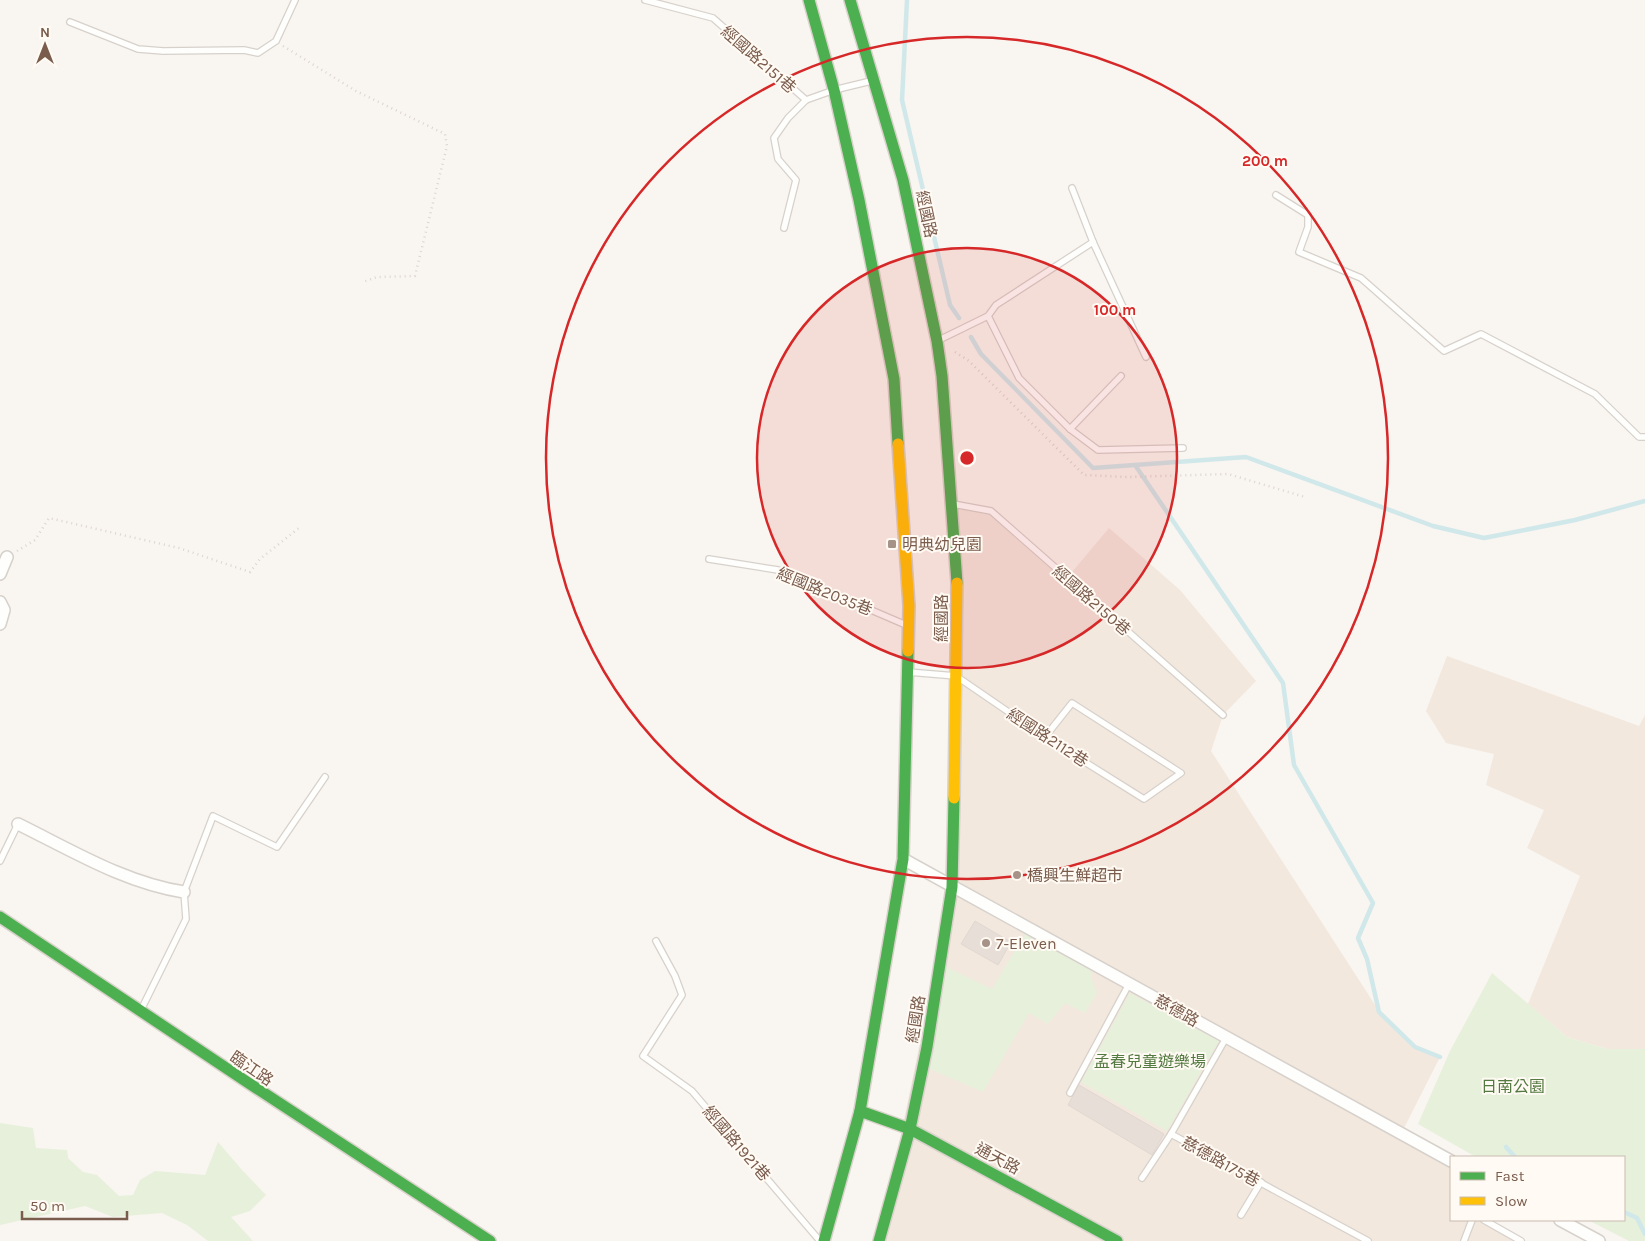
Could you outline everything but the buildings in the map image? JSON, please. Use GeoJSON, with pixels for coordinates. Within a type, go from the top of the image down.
{"type":"FeatureCollection","features":[{"type":"Feature","properties":{"kind":"main road","name":"經國路"},"geometry":{"type":"LineString","coordinates":[[809,0],[834,90],[859,200],[894,379],[909,606],[903,859],[860,1111],[822,1241]]}},
{"type":"Feature","properties":{"kind":"main road","name":"經國路"},"geometry":{"type":"LineString","coordinates":[[850,0],[903,180],[937,341],[942,376],[958,596],[952,887],[927,1047],[910,1129],[879,1241]]}},
{"type":"Feature","properties":{"kind":"main road","name":"臨江路"},"geometry":{"type":"LineString","coordinates":[[0,917],[336,1142],[490,1241]]}},
{"type":"Feature","properties":{"kind":"main road","name":"通天路"},"geometry":{"type":"LineString","coordinates":[[860,1111],[910,1129],[1099,1236],[1117,1241]]}},
{"type":"Feature","properties":{"kind":"street"},"geometry":{"type":"LineString","coordinates":[[0,574],[7,557]]}},
{"type":"Feature","properties":{"kind":"street"},"geometry":{"type":"LineString","coordinates":[[0,602],[4,610],[0,624]]}},
{"type":"Feature","properties":{"kind":"street"},"geometry":{"type":"LineString","coordinates":[[18,824],[100,864],[160,888],[184,892]]}},
{"type":"Feature","properties":{"kind":"street","name":"慈德路"},"geometry":{"type":"LineString","coordinates":[[903,859],[1450,1160]]}},
{"type":"Feature","properties":{"kind":"street"},"geometry":{"type":"LineString","coordinates":[[1562,1221],[1599,1241]]}},
{"type":"Feature","properties":{"kind":"lane"},"geometry":{"type":"LineString","coordinates":[[70,22],[138,49],[163,51],[244,50],[258,53],[276,42],[296,0]]}},
{"type":"Feature","properties":{"kind":"lane","name":"經國路2151巷"},"geometry":{"type":"LineString","coordinates":[[645,0],[713,18],[806,100],[834,90],[873,80]]}},
{"type":"Feature","properties":{"kind":"lane"},"geometry":{"type":"LineString","coordinates":[[784,228],[796,180],[778,159],[774,138],[788,118],[806,100]]}},
{"type":"Feature","properties":{"kind":"lane"},"geometry":{"type":"LineString","coordinates":[[1072,188],[1093,242],[1146,357]]}},
{"type":"Feature","properties":{"kind":"lane"},"geometry":{"type":"LineString","coordinates":[[1276,195],[1308,215],[1308,227],[1299,252],[1361,278],[1444,351],[1481,334],[1595,394],[1639,437],[1645,437]]}},
{"type":"Feature","properties":{"kind":"lane"},"geometry":{"type":"LineString","coordinates":[[937,341],[988,316],[996,305],[1093,242]]}},
{"type":"Feature","properties":{"kind":"lane"},"geometry":{"type":"LineString","coordinates":[[988,316],[1019,378],[1070,430],[1098,450],[1183,448]]}},
{"type":"Feature","properties":{"kind":"lane"},"geometry":{"type":"LineString","coordinates":[[1070,430],[1121,376]]}},
{"type":"Feature","properties":{"kind":"lane","name":"經國路2150巷"},"geometry":{"type":"LineString","coordinates":[[951,504],[991,511],[1223,715]]}},
{"type":"Feature","properties":{"kind":"lane","name":"經國路2035巷"},"geometry":{"type":"LineString","coordinates":[[709,560],[778,570],[908,626]]}},
{"type":"Feature","properties":{"kind":"lane","name":"經國路2112巷"},"geometry":{"type":"LineString","coordinates":[[907,672],[956,676],[1045,737],[1144,799],[1181,773],[1072,703],[1045,737]]}},
{"type":"Feature","properties":{"kind":"lane"},"geometry":{"type":"LineString","coordinates":[[140,1012],[186,919],[184,892],[213,816],[277,847],[325,777]]}},
{"type":"Feature","properties":{"kind":"lane"},"geometry":{"type":"LineString","coordinates":[[0,862],[18,824]]}},
{"type":"Feature","properties":{"kind":"lane","name":"經國路1921巷"},"geometry":{"type":"LineString","coordinates":[[656,941],[675,976],[682,995],[643,1056],[692,1091],[822,1241]]}},
{"type":"Feature","properties":{"kind":"lane"},"geometry":{"type":"LineString","coordinates":[[1070,1092],[1129,984]]}},
{"type":"Feature","properties":{"kind":"lane","name":"慈德路175巷"},"geometry":{"type":"LineString","coordinates":[[1226,1038],[1171,1134],[1368,1241]]}},
{"type":"Feature","properties":{"kind":"lane"},"geometry":{"type":"LineString","coordinates":[[1142,1178],[1171,1134]]}},
{"type":"Feature","properties":{"kind":"lane"},"geometry":{"type":"LineString","coordinates":[[1241,1215],[1261,1182]]}},
{"type":"Feature","properties":{"kind":"lane"},"geometry":{"type":"LineString","coordinates":[[1464,1241],[1472,1221]]}},
{"type":"Feature","properties":{"kind":"lane"},"geometry":{"type":"LineString","coordinates":[[1486,1221],[1521,1241]]}},
{"type":"Feature","properties":{"kind":"path"},"geometry":{"type":"LineString","coordinates":[[276,42],[356,91],[445,134],[447,146],[416,276],[377,277],[363,282]]}},
{"type":"Feature","properties":{"kind":"path"},"geometry":{"type":"LineString","coordinates":[[7,557],[34,540],[49,518],[179,548],[250,572],[260,559],[299,528]]}},
{"type":"Feature","properties":{"kind":"shaded area"},"geometry":{"type":"Polygon","coordinates":[[[951,504],[991,511],[1067,578],[1109,528],[1180,590],[1256,681],[1223,715],[1211,751],[1379,1011],[1415,1047],[1440,1057],[1402,1132],[1450,1159],[1450,1221],[1486,1221],[1521,1241],[879,1241],[952,887],[951,504]]]}},
{"type":"Feature","properties":{"kind":"shaded area"},"geometry":{"type":"Polygon","coordinates":[[[1447,656],[1639,726],[1645,715],[1645,1049],[1607,1049],[1567,1037],[1528,1004],[1580,876],[1527,848],[1544,810],[1486,785],[1494,754],[1446,743],[1426,711],[1447,656]]]}},
{"type":"Feature","properties":{"kind":"green space"},"geometry":{"type":"Polygon","coordinates":[[[1028,929],[1091,963],[1092,980],[1097,993],[1085,1013],[1065,1003],[1048,1024],[1029,1013],[983,1092],[923,1066],[940,964],[992,989],[1028,929]]]}},
{"type":"Feature","properties":{"kind":"green space","name":"日南公園"},"geometry":{"type":"Polygon","coordinates":[[[1492,973],[1567,1037],[1607,1049],[1645,1049],[1645,1241],[1629,1241],[1590,1221],[1625,1221],[1625,1156],[1474,1156],[1418,1124],[1450,1051],[1492,973]]]}},
{"type":"Feature","properties":{"kind":"green space","name":"孟春兒童遊樂場"},"geometry":{"type":"Polygon","coordinates":[[[1130,993],[1219,1041],[1167,1131],[1081,1082],[1130,993]]]}},
{"type":"Feature","properties":{"kind":"green space"},"geometry":{"type":"Polygon","coordinates":[[[0,1123],[33,1128],[36,1148],[67,1150],[68,1158],[83,1172],[97,1175],[119,1196],[133,1195],[140,1180],[155,1171],[205,1175],[218,1142],[266,1195],[250,1211],[231,1217],[253,1241],[208,1241],[187,1225],[162,1213],[113,1217],[85,1206],[0,1225],[0,1123]]]}},
{"type":"Feature","properties":{"kind":"waterway"},"geometry":{"type":"LineString","coordinates":[[907,0],[902,100],[950,305],[959,318]]}},
{"type":"Feature","properties":{"kind":"waterway"},"geometry":{"type":"LineString","coordinates":[[971,337],[981,354],[1093,468],[1246,457],[1433,526],[1484,538],[1575,520],[1645,501]]}},
{"type":"Feature","properties":{"kind":"waterway"},"geometry":{"type":"LineString","coordinates":[[1135,465],[1283,683],[1294,765],[1373,903],[1358,938],[1367,959],[1379,1012],[1415,1047],[1440,1057]]}},
{"type":"Feature","properties":{"kind":"waterway"},"geometry":{"type":"LineString","coordinates":[[1506,1147],[1514,1156]]}},
{"type":"Feature","properties":{"kind":"waterway"},"geometry":{"type":"LineString","coordinates":[[1625,1212],[1637,1218],[1645,1234]]}},
{"type":"Feature","properties":{"kind":"traffic: fast"},"geometry":{"type":"LineString","coordinates":[[809,0],[834,90],[859,200],[894,379],[898,444]]}},
{"type":"Feature","properties":{"kind":"traffic: fast"},"geometry":{"type":"LineString","coordinates":[[850,0],[903,180],[937,341],[942,376],[957,583]]}},
{"type":"Feature","properties":{"kind":"traffic: fast"},"geometry":{"type":"LineString","coordinates":[[824,1241],[860,1111],[903,859],[908,651]]}},
{"type":"Feature","properties":{"kind":"traffic: fast"},"geometry":{"type":"LineString","coordinates":[[879,1241],[910,1129],[927,1047],[952,887],[954,798]]}},
{"type":"Feature","properties":{"kind":"traffic: fast"},"geometry":{"type":"LineString","coordinates":[[0,917],[490,1241]]}},
{"type":"Feature","properties":{"kind":"traffic: fast"},"geometry":{"type":"LineString","coordinates":[[860,1111],[910,1129],[1117,1241]]}},
{"type":"Feature","properties":{"kind":"traffic: slow"},"geometry":{"type":"LineString","coordinates":[[898,444],[909,606],[908,651]]}},
{"type":"Feature","properties":{"kind":"traffic: slow"},"geometry":{"type":"LineString","coordinates":[[954,798],[957,583]]}},
{"type":"Feature","properties":{"kind":"place","name":"明典幼兒園"},"geometry":{"type":"Point","coordinates":[892,544]}},
{"type":"Feature","properties":{"kind":"place","name":"橋興生鮮超市"},"geometry":{"type":"Point","coordinates":[1017,875]}},
{"type":"Feature","properties":{"kind":"place","name":"7-Eleven"},"geometry":{"type":"Point","coordinates":[986,943]}}]}
